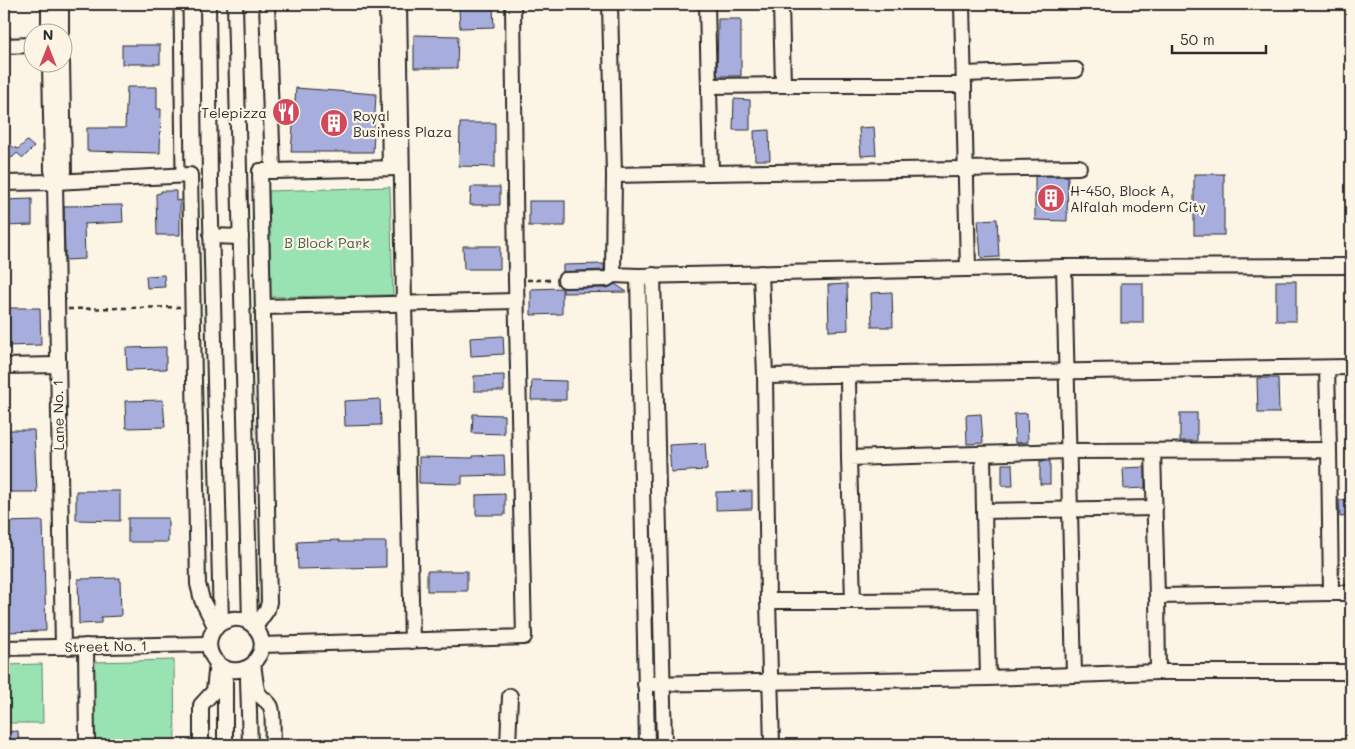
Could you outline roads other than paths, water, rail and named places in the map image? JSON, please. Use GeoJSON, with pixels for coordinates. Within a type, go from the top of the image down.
{"type":"FeatureCollection","features":[{"type":"Feature","properties":{"kind":"street"},"geometry":{"type":"LineString","coordinates":[[49,4],[49,22]]}},
{"type":"Feature","properties":{"kind":"street"},"geometry":{"type":"LineString","coordinates":[[60,4],[61,22]]}},
{"type":"Feature","properties":{"kind":"street"},"geometry":{"type":"LineString","coordinates":[[208,4],[218,625],[210,638],[209,644],[213,658],[221,666],[240,671],[251,666],[258,659],[262,645],[260,636],[253,625],[235,4]]}},
{"type":"Feature","properties":{"kind":"street"},"geometry":{"type":"LineString","coordinates":[[267,4],[272,172]]}},
{"type":"Feature","properties":{"kind":"street"},"geometry":{"type":"LineString","coordinates":[[388,4],[404,304],[412,641]]}},
{"type":"Feature","properties":{"kind":"street"},"geometry":{"type":"LineString","coordinates":[[396,168],[399,4]]}},
{"type":"Feature","properties":{"kind":"street"},"geometry":{"type":"LineString","coordinates":[[262,645],[524,637],[516,301],[513,4]]}},
{"type":"Feature","properties":{"kind":"street"},"geometry":{"type":"LineString","coordinates":[[610,4],[614,175],[613,275]]}},
{"type":"Feature","properties":{"kind":"street"},"geometry":{"type":"LineString","coordinates":[[707,4],[711,172]]}},
{"type":"Feature","properties":{"kind":"street"},"geometry":{"type":"LineString","coordinates":[[782,4],[783,85]]}},
{"type":"Feature","properties":{"kind":"street"},"geometry":{"type":"LineString","coordinates":[[962,4],[968,269]]}},
{"type":"Feature","properties":{"kind":"street"},"geometry":{"type":"LineString","coordinates":[[4,46],[22,46]]}},
{"type":"Feature","properties":{"kind":"street"},"geometry":{"type":"LineString","coordinates":[[708,86],[964,79],[1076,70]]}},
{"type":"Feature","properties":{"kind":"street","name":"Lane No. 1"},"geometry":{"type":"LineString","coordinates":[[50,72],[52,170],[55,182],[63,647]]}},
{"type":"Feature","properties":{"kind":"street"},"geometry":{"type":"LineString","coordinates":[[55,182],[64,172],[62,72]]}},
{"type":"Feature","properties":{"kind":"street"},"geometry":{"type":"LineString","coordinates":[[614,175],[1079,167]]}},
{"type":"Feature","properties":{"kind":"street"},"geometry":{"type":"LineString","coordinates":[[253,625],[267,610],[270,602],[260,172],[396,168]]}},
{"type":"Feature","properties":{"kind":"street"},"geometry":{"type":"LineString","coordinates":[[4,183],[185,175],[192,306],[198,584],[202,600],[218,625]]}},
{"type":"Feature","properties":{"kind":"street"},"geometry":{"type":"LineString","coordinates":[[211,236],[241,237]]}},
{"type":"Feature","properties":{"kind":"street"},"geometry":{"type":"LineString","coordinates":[[565,280],[607,279],[613,275],[1064,267],[1351,266]]}},
{"type":"Feature","properties":{"kind":"street"},"geometry":{"type":"LineString","coordinates":[[1064,267],[1074,674]]}},
{"type":"Feature","properties":{"kind":"street"},"geometry":{"type":"LineString","coordinates":[[761,273],[765,376],[772,745]]}},
{"type":"Feature","properties":{"kind":"street"},"geometry":{"type":"LineString","coordinates":[[653,275],[664,745]]}},
{"type":"Feature","properties":{"kind":"street"},"geometry":{"type":"LineString","coordinates":[[638,276],[647,745]]}},
{"type":"Feature","properties":{"kind":"street"},"geometry":{"type":"LineString","coordinates":[[264,307],[516,301]]}},
{"type":"Feature","properties":{"kind":"street"},"geometry":{"type":"LineString","coordinates":[[4,366],[58,365]]}},
{"type":"Feature","properties":{"kind":"street"},"geometry":{"type":"LineString","coordinates":[[765,376],[1351,367]]}},
{"type":"Feature","properties":{"kind":"street"},"geometry":{"type":"LineString","coordinates":[[1327,368],[1331,593]]}},
{"type":"Feature","properties":{"kind":"street"},"geometry":{"type":"LineString","coordinates":[[848,376],[854,601]]}},
{"type":"Feature","properties":{"kind":"street"},"geometry":{"type":"LineString","coordinates":[[850,458],[1068,451],[1329,450]]}},
{"type":"Feature","properties":{"kind":"street"},"geometry":{"type":"LineString","coordinates":[[1153,451],[1158,672]]}},
{"type":"Feature","properties":{"kind":"street"},"geometry":{"type":"LineString","coordinates":[[984,454],[988,678]]}},
{"type":"Feature","properties":{"kind":"street"},"geometry":{"type":"LineString","coordinates":[[984,510],[1155,508]]}},
{"type":"Feature","properties":{"kind":"street"},"geometry":{"type":"LineString","coordinates":[[1157,596],[1351,593]]}},
{"type":"Feature","properties":{"kind":"street"},"geometry":{"type":"LineString","coordinates":[[768,601],[986,600]]}},
{"type":"Feature","properties":{"kind":"street"},"geometry":{"type":"LineString","coordinates":[[218,625],[236,619],[253,625]]}},
{"type":"Feature","properties":{"kind":"street","name":"Street No. 1"},"geometry":{"type":"LineString","coordinates":[[4,648],[209,644]]}},
{"type":"Feature","properties":{"kind":"street"},"geometry":{"type":"LineString","coordinates":[[86,646],[87,745]]}},
{"type":"Feature","properties":{"kind":"street"},"geometry":{"type":"LineString","coordinates":[[202,745],[201,705],[214,691],[221,666]]}},
{"type":"Feature","properties":{"kind":"street"},"geometry":{"type":"LineString","coordinates":[[221,666],[225,745]]}},
{"type":"Feature","properties":{"kind":"street"},"geometry":{"type":"LineString","coordinates":[[250,745],[251,666]]}},
{"type":"Feature","properties":{"kind":"street"},"geometry":{"type":"LineString","coordinates":[[251,666],[257,691],[272,709],[273,745]]}},
{"type":"Feature","properties":{"kind":"street"},"geometry":{"type":"LineString","coordinates":[[645,684],[988,678],[1158,672],[1351,672]]}},
{"type":"Feature","properties":{"kind":"street"},"geometry":{"type":"LineString","coordinates":[[508,745],[510,696]]}},
{"type":"Feature","properties":{"kind":"lane"},"geometry":{"type":"LineString","coordinates":[[178,4],[185,175]]}},
{"type":"Feature","properties":{"kind":"place","name":"Telepizza"},"geometry":{"type":"Point","coordinates":[286,112]}},
{"type":"Feature","properties":{"kind":"place","name":"Royal Business Plaza"},"geometry":{"type":"Point","coordinates":[334,123]}},
{"type":"Feature","properties":{"kind":"place","name":"H-450, Block A, Alfalah modern City"},"geometry":{"type":"Point","coordinates":[1051,198]}},
{"type":"Feature","properties":{"kind":"park label","name":"B Block Park"},"geometry":{"type":"Point","coordinates":[327,242]}}]}
